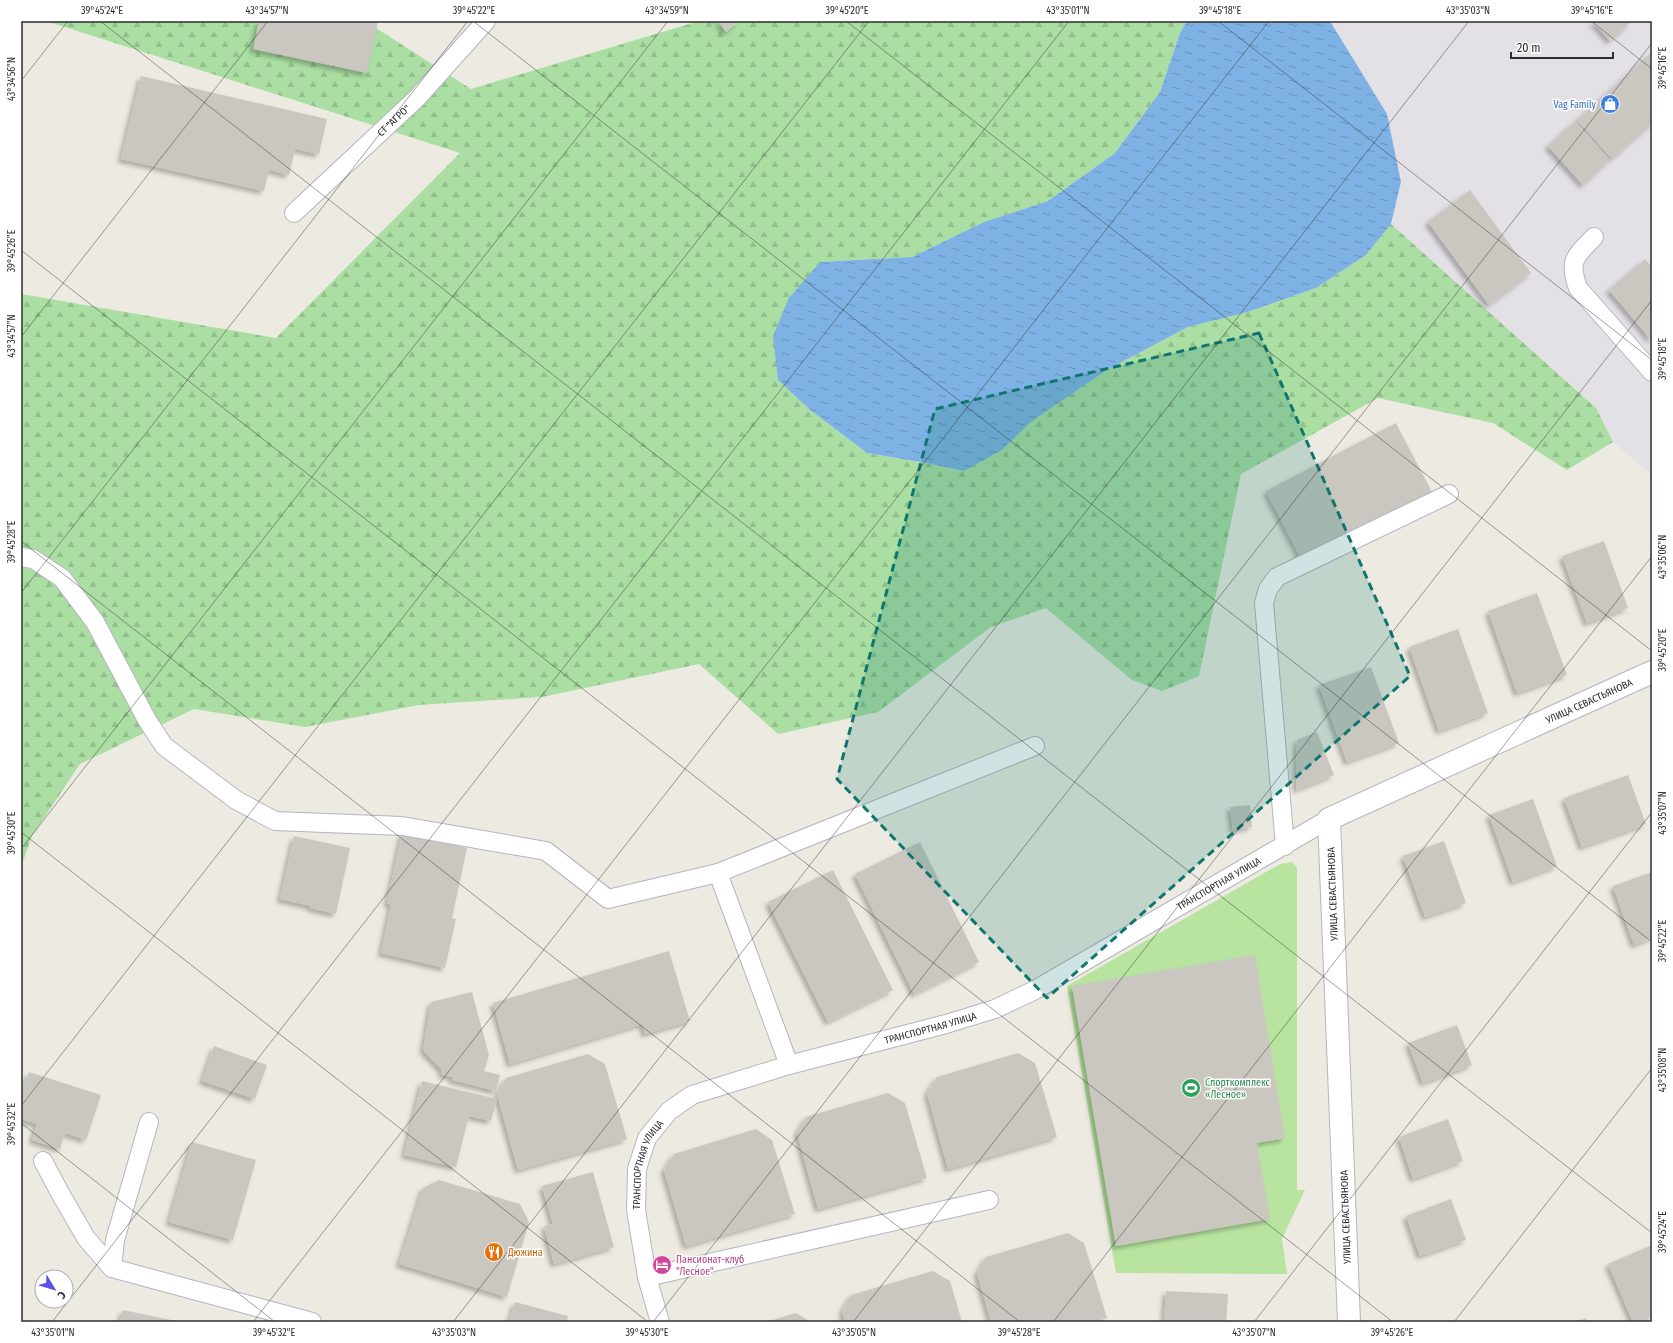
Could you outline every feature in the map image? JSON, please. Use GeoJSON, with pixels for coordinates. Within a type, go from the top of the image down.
{"type":"FeatureCollection","features":[{"type":"Feature","properties":{"kind":"street","name":"УЛИЦА СЕВАСТЬЯНОВА"},"geometry":{"type":"LineString","coordinates":[[1349,1322],[1329,819],[1652,672]]}},
{"type":"Feature","properties":{"kind":"lane","name":"СТ \"АГРО\""},"geometry":{"type":"LineString","coordinates":[[294,213],[417,98],[486,21]]}},
{"type":"Feature","properties":{"kind":"lane"},"geometry":{"type":"LineString","coordinates":[[1594,237],[1579,253],[1573,263],[1573,274],[1578,288],[1652,372]]}},
{"type":"Feature","properties":{"kind":"lane"},"geometry":{"type":"LineString","coordinates":[[1285,846],[1264,603],[1268,589],[1277,577],[1450,494]]}},
{"type":"Feature","properties":{"kind":"lane"},"geometry":{"type":"LineString","coordinates":[[21,557],[33,559],[62,578],[95,622],[147,720],[164,746],[236,800],[275,821],[402,826],[546,851],[608,899],[718,873],[1035,746]]}},
{"type":"Feature","properties":{"kind":"lane","name":"ТРАНСПОРТНАЯ УЛИЦА"},"geometry":{"type":"LineString","coordinates":[[660,1322],[647,1277],[636,1210],[637,1169],[647,1138],[670,1111],[692,1095],[789,1065],[946,1024],[995,1009],[1035,990],[1285,846],[1329,819]]}},
{"type":"Feature","properties":{"kind":"lane"},"geometry":{"type":"LineString","coordinates":[[718,873],[789,1065]]}},
{"type":"Feature","properties":{"kind":"lane"},"geometry":{"type":"LineString","coordinates":[[112,1268],[115,1240],[149,1122]]}},
{"type":"Feature","properties":{"kind":"lane"},"geometry":{"type":"LineString","coordinates":[[43,1161],[86,1238],[112,1268],[312,1322]]}},
{"type":"Feature","properties":{"kind":"lane"},"geometry":{"type":"LineString","coordinates":[[647,1277],[989,1200]]}},
{"type":"Feature","properties":{"kind":"highlighted area"},"geometry":{"type":"Polygon","coordinates":[[[1259,333],[1410,676],[1047,998],[837,779],[935,409],[1259,333]]]}},
{"type":"Feature","properties":{"kind":"shaded area"},"geometry":{"type":"Polygon","coordinates":[[[1330,21],[1652,21],[1652,475],[1613,442],[1596,408],[1391,224],[1401,182],[1387,114],[1330,21]]]}},
{"type":"Feature","properties":{"kind":"green space"},"geometry":{"type":"Polygon","coordinates":[[[46,21],[365,21],[471,89],[699,21],[1187,21],[1180,33],[1160,92],[1115,153],[1048,201],[984,222],[912,257],[820,262],[779,380],[809,409],[867,453],[964,471],[1002,450],[1032,421],[1107,370],[1188,327],[1248,312],[1316,288],[1366,255],[1391,224],[1596,408],[1613,442],[1567,470],[1493,423],[1378,398],[1241,474],[1199,676],[1162,691],[1132,680],[1046,608],[991,627],[878,712],[778,734],[699,664],[542,697],[419,705],[305,727],[194,709],[80,764],[32,836],[21,867],[21,294],[276,338],[460,153],[46,21]]]}},
{"type":"Feature","properties":{"kind":"green space","name":"Спорткомплекс «Лесное»"},"geometry":{"type":"Polygon","coordinates":[[[1292,862],[1297,868],[1297,1190],[1305,1190],[1282,1239],[1287,1274],[1116,1273],[1067,986],[1280,864],[1292,862]]]}},
{"type":"Feature","properties":{"kind":"water"},"geometry":{"type":"Polygon","coordinates":[[[1187,21],[1330,21],[1387,114],[1401,182],[1391,224],[1366,255],[1316,288],[1248,312],[1188,327],[1107,370],[1032,421],[1002,450],[964,471],[867,453],[809,409],[778,380],[773,336],[789,298],[820,262],[912,257],[984,222],[1048,201],[1115,153],[1160,92],[1180,33],[1187,21]]]}},
{"type":"Feature","properties":{"kind":"building"},"geometry":{"type":"Polygon","coordinates":[[[259,21],[378,21],[367,73],[253,49],[259,21]]]}},
{"type":"Feature","properties":{"kind":"building"},"geometry":{"type":"Polygon","coordinates":[[[718,21],[740,21],[726,32],[718,21]]]}},
{"type":"Feature","properties":{"kind":"building"},"geometry":{"type":"Polygon","coordinates":[[[1592,21],[1632,21],[1610,41],[1592,21]]]}},
{"type":"Feature","properties":{"kind":"building"},"geometry":{"type":"Polygon","coordinates":[[[1652,52],[1652,123],[1612,159],[1577,120],[1652,52]]]}},
{"type":"Feature","properties":{"kind":"building"},"geometry":{"type":"Polygon","coordinates":[[[141,76],[327,119],[319,154],[295,149],[289,175],[269,170],[264,191],[121,159],[141,76]]]}},
{"type":"Feature","properties":{"kind":"building"},"geometry":{"type":"Polygon","coordinates":[[[1575,121],[1610,160],[1583,185],[1548,146],[1575,121]]]}},
{"type":"Feature","properties":{"kind":"building"},"geometry":{"type":"Polygon","coordinates":[[[1470,190],[1531,273],[1489,305],[1428,222],[1470,190]]]}},
{"type":"Feature","properties":{"kind":"building"},"geometry":{"type":"Polygon","coordinates":[[[1645,259],[1652,267],[1652,341],[1609,290],[1645,259]]]}},
{"type":"Feature","properties":{"kind":"building"},"geometry":{"type":"Polygon","coordinates":[[[1396,423],[1432,492],[1302,560],[1266,491],[1396,423]]]}},
{"type":"Feature","properties":{"kind":"building"},"geometry":{"type":"Polygon","coordinates":[[[1604,541],[1628,608],[1587,623],[1562,556],[1604,541]]]}},
{"type":"Feature","properties":{"kind":"building"},"geometry":{"type":"Polygon","coordinates":[[[1537,593],[1567,675],[1517,693],[1488,611],[1537,593]]]}},
{"type":"Feature","properties":{"kind":"building"},"geometry":{"type":"Polygon","coordinates":[[[1458,629],[1488,713],[1439,731],[1409,647],[1458,629]]]}},
{"type":"Feature","properties":{"kind":"building"},"geometry":{"type":"Polygon","coordinates":[[[1371,667],[1399,743],[1347,762],[1319,685],[1371,667]]]}},
{"type":"Feature","properties":{"kind":"building"},"geometry":{"type":"Polygon","coordinates":[[[1317,732],[1334,775],[1296,790],[1297,740],[1317,732]]]}},
{"type":"Feature","properties":{"kind":"building"},"geometry":{"type":"Polygon","coordinates":[[[1628,775],[1646,824],[1582,847],[1564,798],[1628,775]]]}},
{"type":"Feature","properties":{"kind":"building"},"geometry":{"type":"Polygon","coordinates":[[[1533,799],[1557,866],[1513,882],[1489,815],[1533,799]]]}},
{"type":"Feature","properties":{"kind":"building"},"geometry":{"type":"Polygon","coordinates":[[[1250,805],[1252,827],[1233,830],[1230,807],[1250,805]]]}},
{"type":"Feature","properties":{"kind":"building"},"geometry":{"type":"Polygon","coordinates":[[[402,833],[467,848],[452,918],[456,919],[445,968],[381,953],[391,905],[387,903],[402,833]]]}},
{"type":"Feature","properties":{"kind":"building"},"geometry":{"type":"Polygon","coordinates":[[[294,836],[350,848],[336,914],[310,908],[311,906],[280,899],[294,836]]]}},
{"type":"Feature","properties":{"kind":"building"},"geometry":{"type":"Polygon","coordinates":[[[1444,841],[1466,903],[1425,917],[1403,856],[1444,841]]]}},
{"type":"Feature","properties":{"kind":"building"},"geometry":{"type":"Polygon","coordinates":[[[920,842],[979,962],[914,994],[855,874],[920,842]]]}},
{"type":"Feature","properties":{"kind":"building"},"geometry":{"type":"Polygon","coordinates":[[[833,870],[893,990],[828,1022],[768,902],[833,870]]]}},
{"type":"Feature","properties":{"kind":"building"},"geometry":{"type":"Polygon","coordinates":[[[1652,872],[1652,938],[1634,945],[1613,886],[1652,872]]]}},
{"type":"Feature","properties":{"kind":"building"},"geometry":{"type":"Polygon","coordinates":[[[669,951],[690,1021],[645,1034],[642,1024],[510,1064],[493,1003],[669,951]]]}},
{"type":"Feature","properties":{"kind":"building","name":"Спорткомплекс «Лесное»"},"geometry":{"type":"Polygon","coordinates":[[[1255,955],[1285,1138],[1257,1143],[1270,1219],[1116,1246],[1072,986],[1255,955]]]}},
{"type":"Feature","properties":{"kind":"building"},"geometry":{"type":"Polygon","coordinates":[[[472,992],[489,1055],[484,1071],[500,1075],[496,1091],[452,1080],[452,1077],[441,1074],[442,1070],[423,1050],[431,1002],[472,992]]]}},
{"type":"Feature","properties":{"kind":"building"},"geometry":{"type":"Polygon","coordinates":[[[1457,1025],[1472,1065],[1423,1083],[1408,1043],[1457,1025]]]}},
{"type":"Feature","properties":{"kind":"building"},"geometry":{"type":"Polygon","coordinates":[[[214,1046],[267,1065],[255,1099],[202,1081],[214,1046]]]}},
{"type":"Feature","properties":{"kind":"building"},"geometry":{"type":"Polygon","coordinates":[[[1018,1053],[1035,1063],[1057,1137],[948,1169],[927,1093],[937,1077],[1018,1053]]]}},
{"type":"Feature","properties":{"kind":"building"},"geometry":{"type":"Polygon","coordinates":[[[588,1054],[605,1064],[627,1139],[518,1170],[497,1094],[506,1078],[588,1054]]]}},
{"type":"Feature","properties":{"kind":"building"},"geometry":{"type":"Polygon","coordinates":[[[29,1072],[101,1095],[86,1140],[65,1133],[60,1149],[32,1140],[37,1124],[21,1119],[21,1095],[29,1072]]]}},
{"type":"Feature","properties":{"kind":"building"},"geometry":{"type":"Polygon","coordinates":[[[422,1081],[497,1099],[491,1121],[469,1116],[456,1167],[404,1155],[422,1081]]]}},
{"type":"Feature","properties":{"kind":"building"},"geometry":{"type":"Polygon","coordinates":[[[888,1093],[905,1103],[927,1178],[818,1209],[797,1133],[806,1117],[888,1093]]]}},
{"type":"Feature","properties":{"kind":"building"},"geometry":{"type":"Polygon","coordinates":[[[1448,1119],[1463,1161],[1413,1179],[1399,1137],[1448,1119]]]}},
{"type":"Feature","properties":{"kind":"building"},"geometry":{"type":"Polygon","coordinates":[[[756,1129],[772,1140],[795,1214],[686,1246],[664,1170],[674,1154],[756,1129]]]}},
{"type":"Feature","properties":{"kind":"building"},"geometry":{"type":"Polygon","coordinates":[[[192,1142],[256,1160],[233,1240],[169,1222],[192,1142]]]}},
{"type":"Feature","properties":{"kind":"building"},"geometry":{"type":"Polygon","coordinates":[[[593,1172],[614,1247],[554,1264],[544,1226],[553,1224],[542,1186],[593,1172]]]}},
{"type":"Feature","properties":{"kind":"building"},"geometry":{"type":"Polygon","coordinates":[[[439,1180],[520,1204],[529,1222],[507,1297],[399,1264],[423,1188],[439,1180]]]}},
{"type":"Feature","properties":{"kind":"building"},"geometry":{"type":"Polygon","coordinates":[[[1451,1199],[1466,1240],[1420,1256],[1406,1216],[1451,1199]]]}},
{"type":"Feature","properties":{"kind":"building"},"geometry":{"type":"Polygon","coordinates":[[[1068,1233],[1084,1243],[1107,1318],[1093,1322],[991,1322],[977,1273],[986,1257],[1068,1233]]]}},
{"type":"Feature","properties":{"kind":"building"},"geometry":{"type":"Polygon","coordinates":[[[1652,1245],[1652,1316],[1638,1322],[1633,1322],[1608,1264],[1652,1245]]]}},
{"type":"Feature","properties":{"kind":"building"},"geometry":{"type":"Polygon","coordinates":[[[933,1271],[950,1281],[962,1322],[845,1322],[842,1311],[851,1295],[933,1271]]]}},
{"type":"Feature","properties":{"kind":"building"},"geometry":{"type":"Polygon","coordinates":[[[1166,1291],[1228,1294],[1226,1322],[1164,1321],[1166,1291]]]}},
{"type":"Feature","properties":{"kind":"building"},"geometry":{"type":"Polygon","coordinates":[[[515,1302],[568,1316],[567,1322],[509,1322],[515,1302]]]}},
{"type":"Feature","properties":{"kind":"building"},"geometry":{"type":"Polygon","coordinates":[[[123,1310],[176,1321],[176,1322],[120,1322],[123,1310]]]}},
{"type":"Feature","properties":{"kind":"building"},"geometry":{"type":"Polygon","coordinates":[[[796,1313],[811,1322],[766,1322],[796,1313]]]}},
{"type":"Feature","properties":{"kind":"building"},"geometry":{"type":"Polygon","coordinates":[[[1586,1318],[1587,1322],[1576,1322],[1586,1318]]]}},
{"type":"Feature","properties":{"kind":"place","name":"Vag Family"},"geometry":{"type":"Point","coordinates":[1610,104]}},
{"type":"Feature","properties":{"kind":"place","name":"Спорткомплекс «Лесное»"},"geometry":{"type":"Point","coordinates":[1191,1088]}},
{"type":"Feature","properties":{"kind":"place","name":"Дюжина"},"geometry":{"type":"Point","coordinates":[494,1252]}},
{"type":"Feature","properties":{"kind":"place","name":"Пансионат-клуб \"Лесное\""},"geometry":{"type":"Point","coordinates":[662,1265]}}]}
